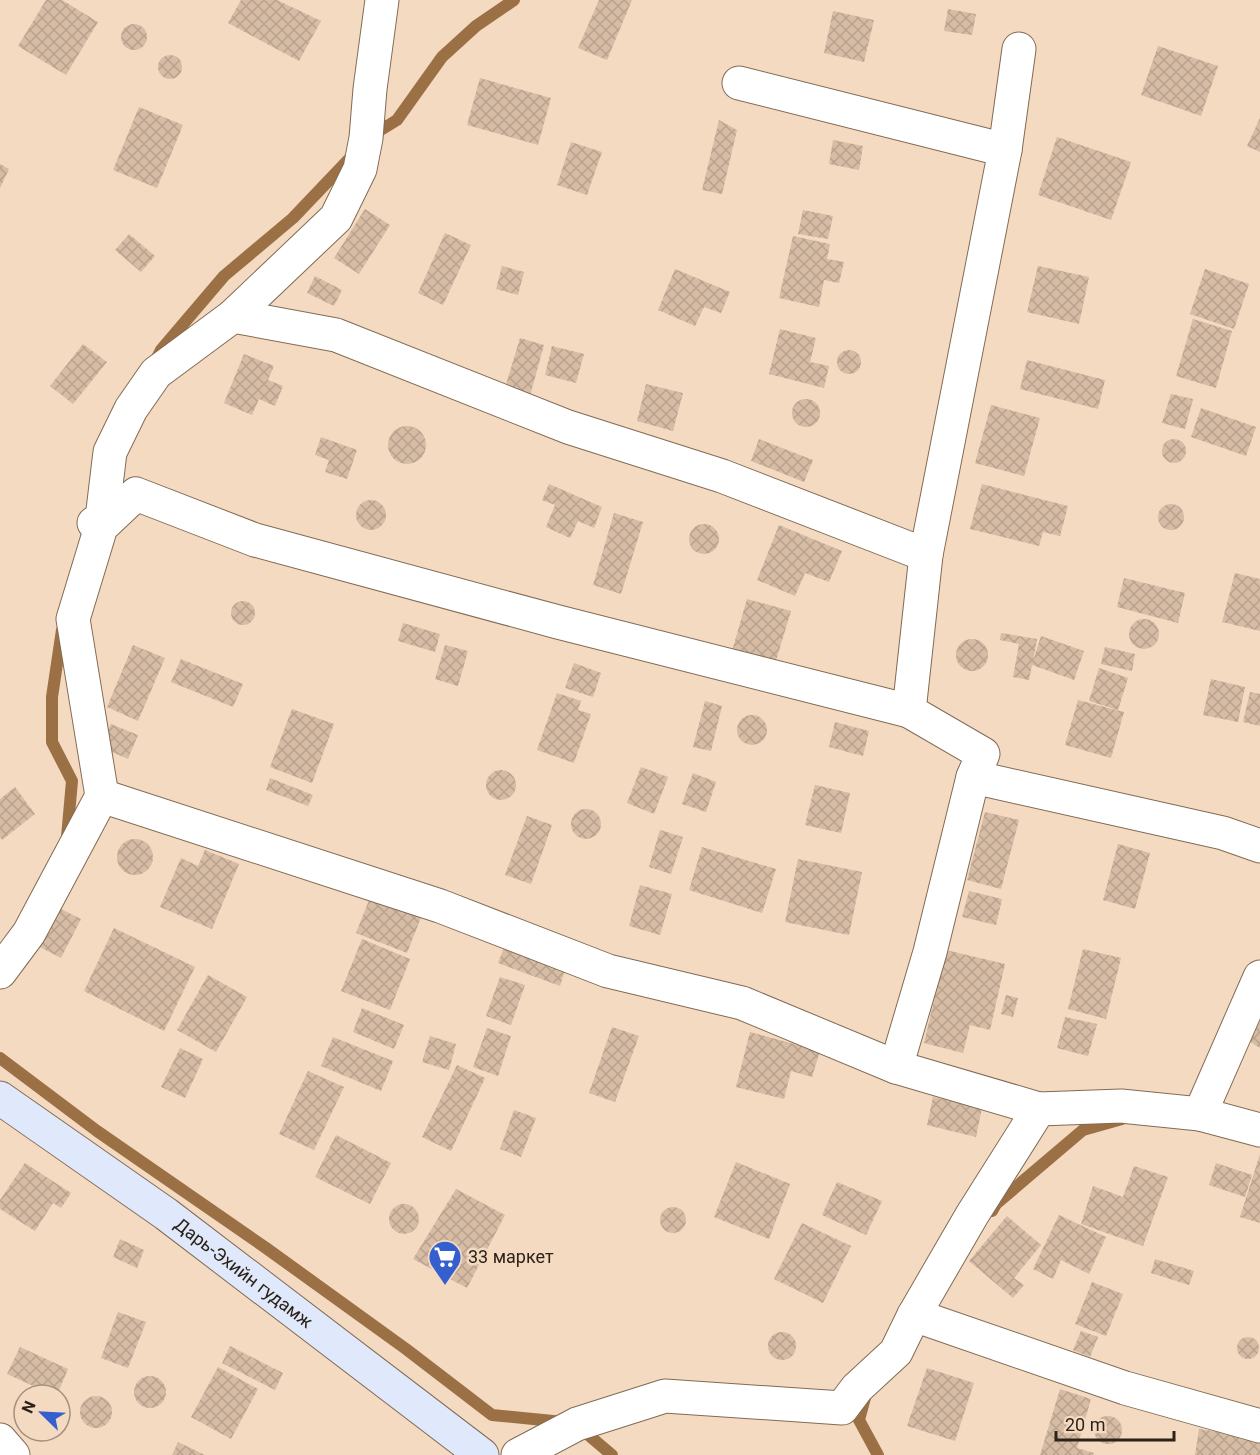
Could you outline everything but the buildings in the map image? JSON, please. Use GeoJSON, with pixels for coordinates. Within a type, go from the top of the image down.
{"type":"FeatureCollection","features":[{"type":"Feature","properties":{"kind":"main road","name":"Дарь-Эхийн гудамж"},"geometry":{"type":"LineString","coordinates":[[0,1098],[166,1214],[482,1455]]}},
{"type":"Feature","properties":{"kind":"street"},"geometry":{"type":"LineString","coordinates":[[0,972],[30,933],[102,796],[74,619],[110,452],[131,409],[156,373],[233,316],[336,218],[363,154],[382,0]]}},
{"type":"Feature","properties":{"kind":"street"},"geometry":{"type":"LineString","coordinates":[[909,711],[926,555],[1005,150],[1019,50]]}},
{"type":"Feature","properties":{"kind":"street"},"geometry":{"type":"LineString","coordinates":[[739,82],[1005,150]]}},
{"type":"Feature","properties":{"kind":"street"},"geometry":{"type":"LineString","coordinates":[[233,316],[336,336],[568,427],[722,476],[926,555]]}},
{"type":"Feature","properties":{"kind":"street"},"geometry":{"type":"LineString","coordinates":[[94,523],[136,494],[255,540],[558,622],[909,711],[983,754],[973,777],[930,952],[896,1067]]}},
{"type":"Feature","properties":{"kind":"street"},"geometry":{"type":"LineString","coordinates":[[973,777],[1223,833],[1260,846]]}},
{"type":"Feature","properties":{"kind":"street"},"geometry":{"type":"LineString","coordinates":[[102,796],[440,906],[608,971],[742,1003],[896,1067],[1039,1109],[1121,1106],[1200,1114],[1260,1130]]}},
{"type":"Feature","properties":{"kind":"street"},"geometry":{"type":"LineString","coordinates":[[1200,1114],[1260,977]]}},
{"type":"Feature","properties":{"kind":"street"},"geometry":{"type":"LineString","coordinates":[[518,1455],[577,1424],[665,1396],[842,1408],[856,1388],[896,1352],[914,1315],[972,1215],[1039,1109]]}},
{"type":"Feature","properties":{"kind":"street"},"geometry":{"type":"LineString","coordinates":[[914,1315],[1125,1388],[1260,1426]]}},
{"type":"Feature","properties":{"kind":"street"},"geometry":{"type":"LineString","coordinates":[[0,1440],[13,1455]]}},
{"type":"Feature","properties":{"kind":"waterway"},"geometry":{"type":"LineString","coordinates":[[371,136],[397,120],[442,57],[476,26],[514,0]]}},
{"type":"Feature","properties":{"kind":"waterway"},"geometry":{"type":"LineString","coordinates":[[156,360],[161,350],[224,276],[293,218],[353,155]]}},
{"type":"Feature","properties":{"kind":"waterway"},"geometry":{"type":"LineString","coordinates":[[62,630],[52,697],[52,742],[72,781],[67,837]]}},
{"type":"Feature","properties":{"kind":"waterway"},"geometry":{"type":"LineString","coordinates":[[0,1058],[97,1131],[266,1248],[406,1349],[492,1415],[563,1422]]}},
{"type":"Feature","properties":{"kind":"waterway"},"geometry":{"type":"LineString","coordinates":[[992,1211],[996,1204],[1083,1130],[1122,1119]]}},
{"type":"Feature","properties":{"kind":"waterway"},"geometry":{"type":"LineString","coordinates":[[866,1394],[859,1420],[878,1455]]}},
{"type":"Feature","properties":{"kind":"waterway"},"geometry":{"type":"LineString","coordinates":[[579,1427],[612,1455]]}},
{"type":"Feature","properties":{"kind":"place","name":"33 маркет"},"geometry":{"type":"Point","coordinates":[445,1286]}}]}
